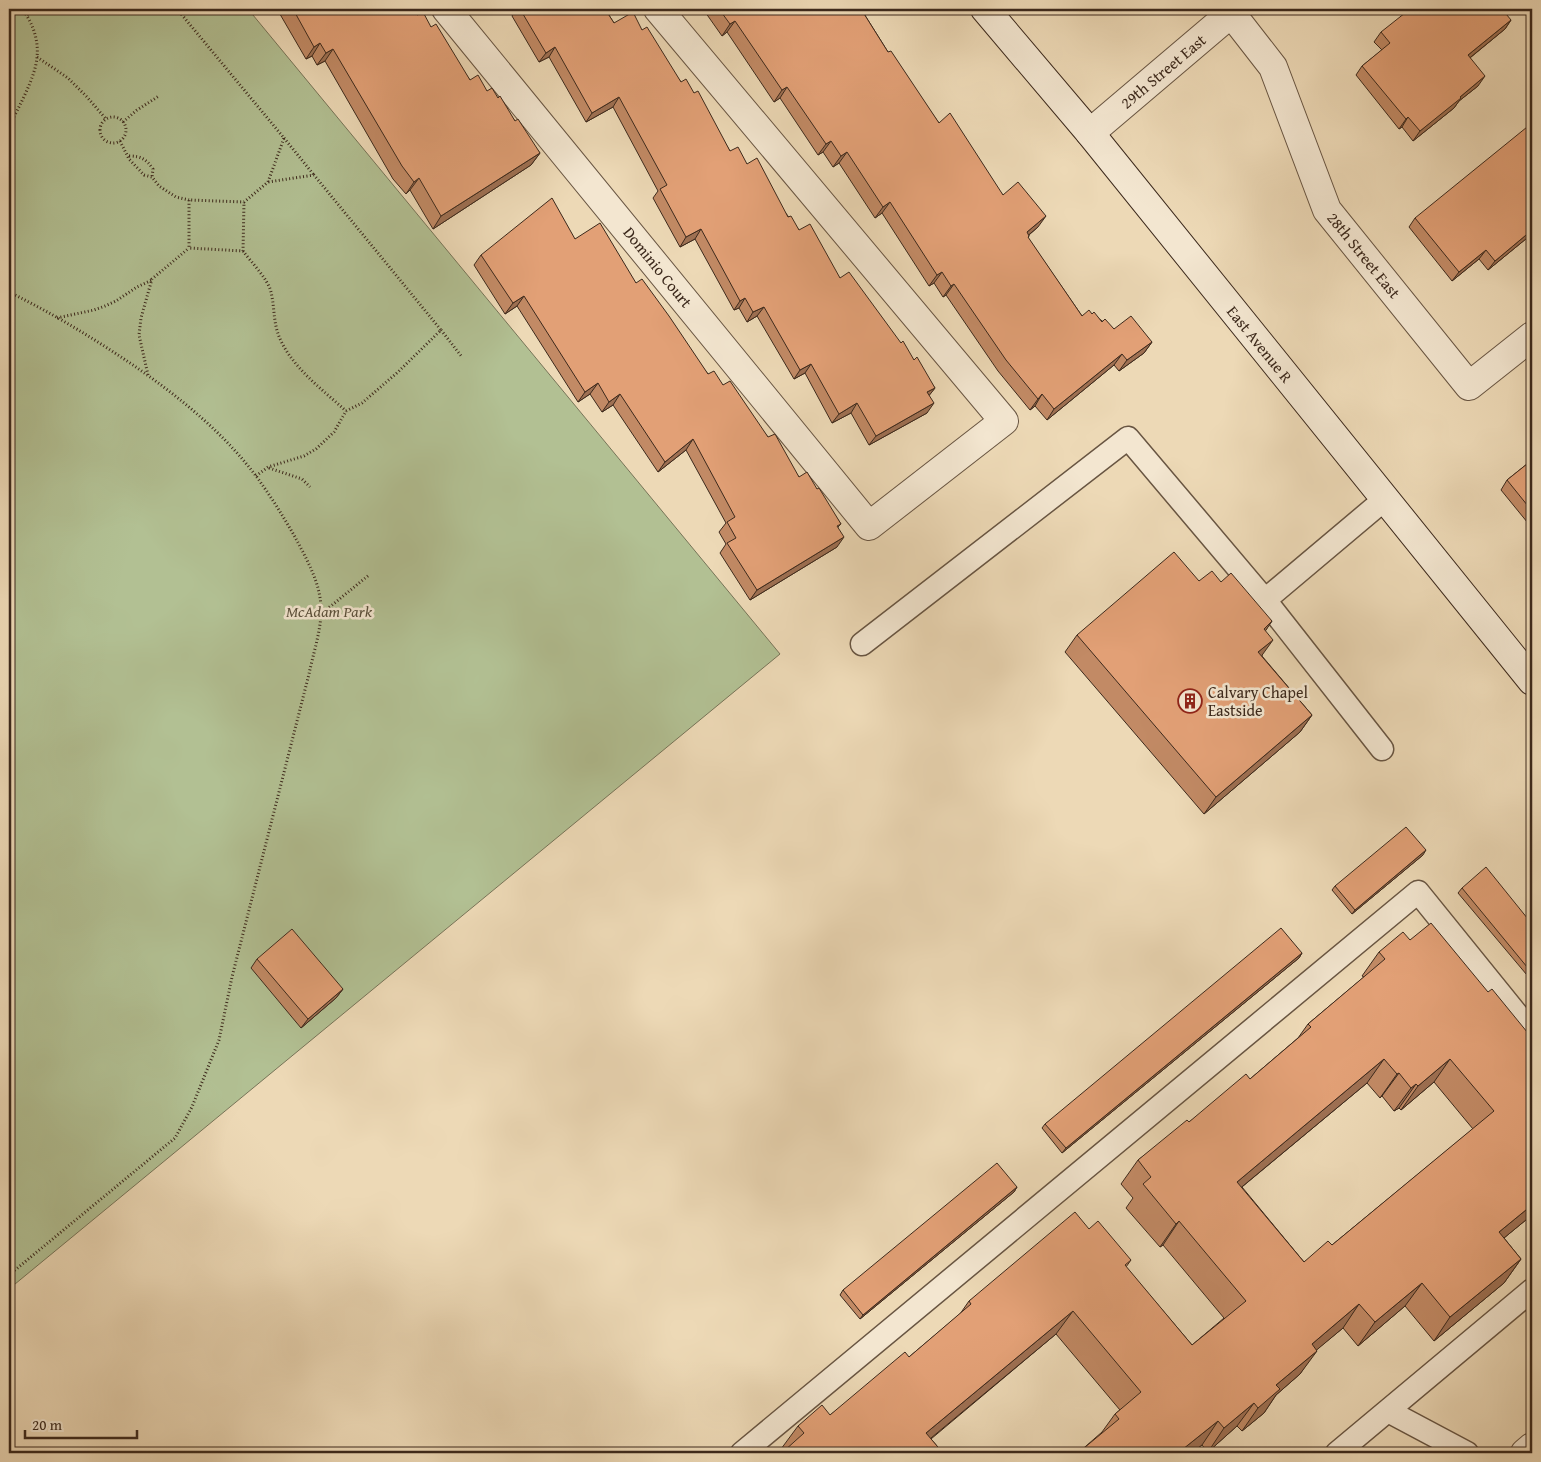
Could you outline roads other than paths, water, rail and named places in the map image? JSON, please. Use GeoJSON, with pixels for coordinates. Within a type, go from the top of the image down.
{"type":"FeatureCollection","features":[{"type":"Feature","properties":{"kind":"street","name":"Dominio Court"},"geometry":{"type":"LineString","coordinates":[[446,9],[869,526],[1004,421],[658,9]]}},
{"type":"Feature","properties":{"kind":"street","name":"East Avenue R"},"geometry":{"type":"LineString","coordinates":[[985,9],[1090,133],[1532,681]]}},
{"type":"Feature","properties":{"kind":"street","name":"29th Street East"},"geometry":{"type":"LineString","coordinates":[[1090,133],[1233,11]]}},
{"type":"Feature","properties":{"kind":"street","name":"28th Street East"},"geometry":{"type":"LineString","coordinates":[[1233,11],[1273,67],[1327,210],[1469,386],[1532,336]]}},
{"type":"Feature","properties":{"kind":"street"},"geometry":{"type":"LineString","coordinates":[[1524,1453],[1532,1447]]}},
{"type":"Feature","properties":{"kind":"lane"},"geometry":{"type":"LineString","coordinates":[[862,644],[1128,438],[1265,600],[1382,749]]}},
{"type":"Feature","properties":{"kind":"lane"},"geometry":{"type":"LineString","coordinates":[[1265,600],[1385,499]]}},
{"type":"Feature","properties":{"kind":"lane"},"geometry":{"type":"LineString","coordinates":[[742,1453],[1418,892],[1532,1033]]}},
{"type":"Feature","properties":{"kind":"lane"},"geometry":{"type":"LineString","coordinates":[[1337,1453],[1532,1290]]}},
{"type":"Feature","properties":{"kind":"lane"},"geometry":{"type":"LineString","coordinates":[[1388,1411],[1467,1453]]}},
{"type":"Feature","properties":{"kind":"place","name":"Calvary Chapel Eastside"},"geometry":{"type":"Point","coordinates":[1190,701]}},
{"type":"Feature","properties":{"kind":"park label","name":"McAdam Park"},"geometry":{"type":"Point","coordinates":[329,611]}}]}
